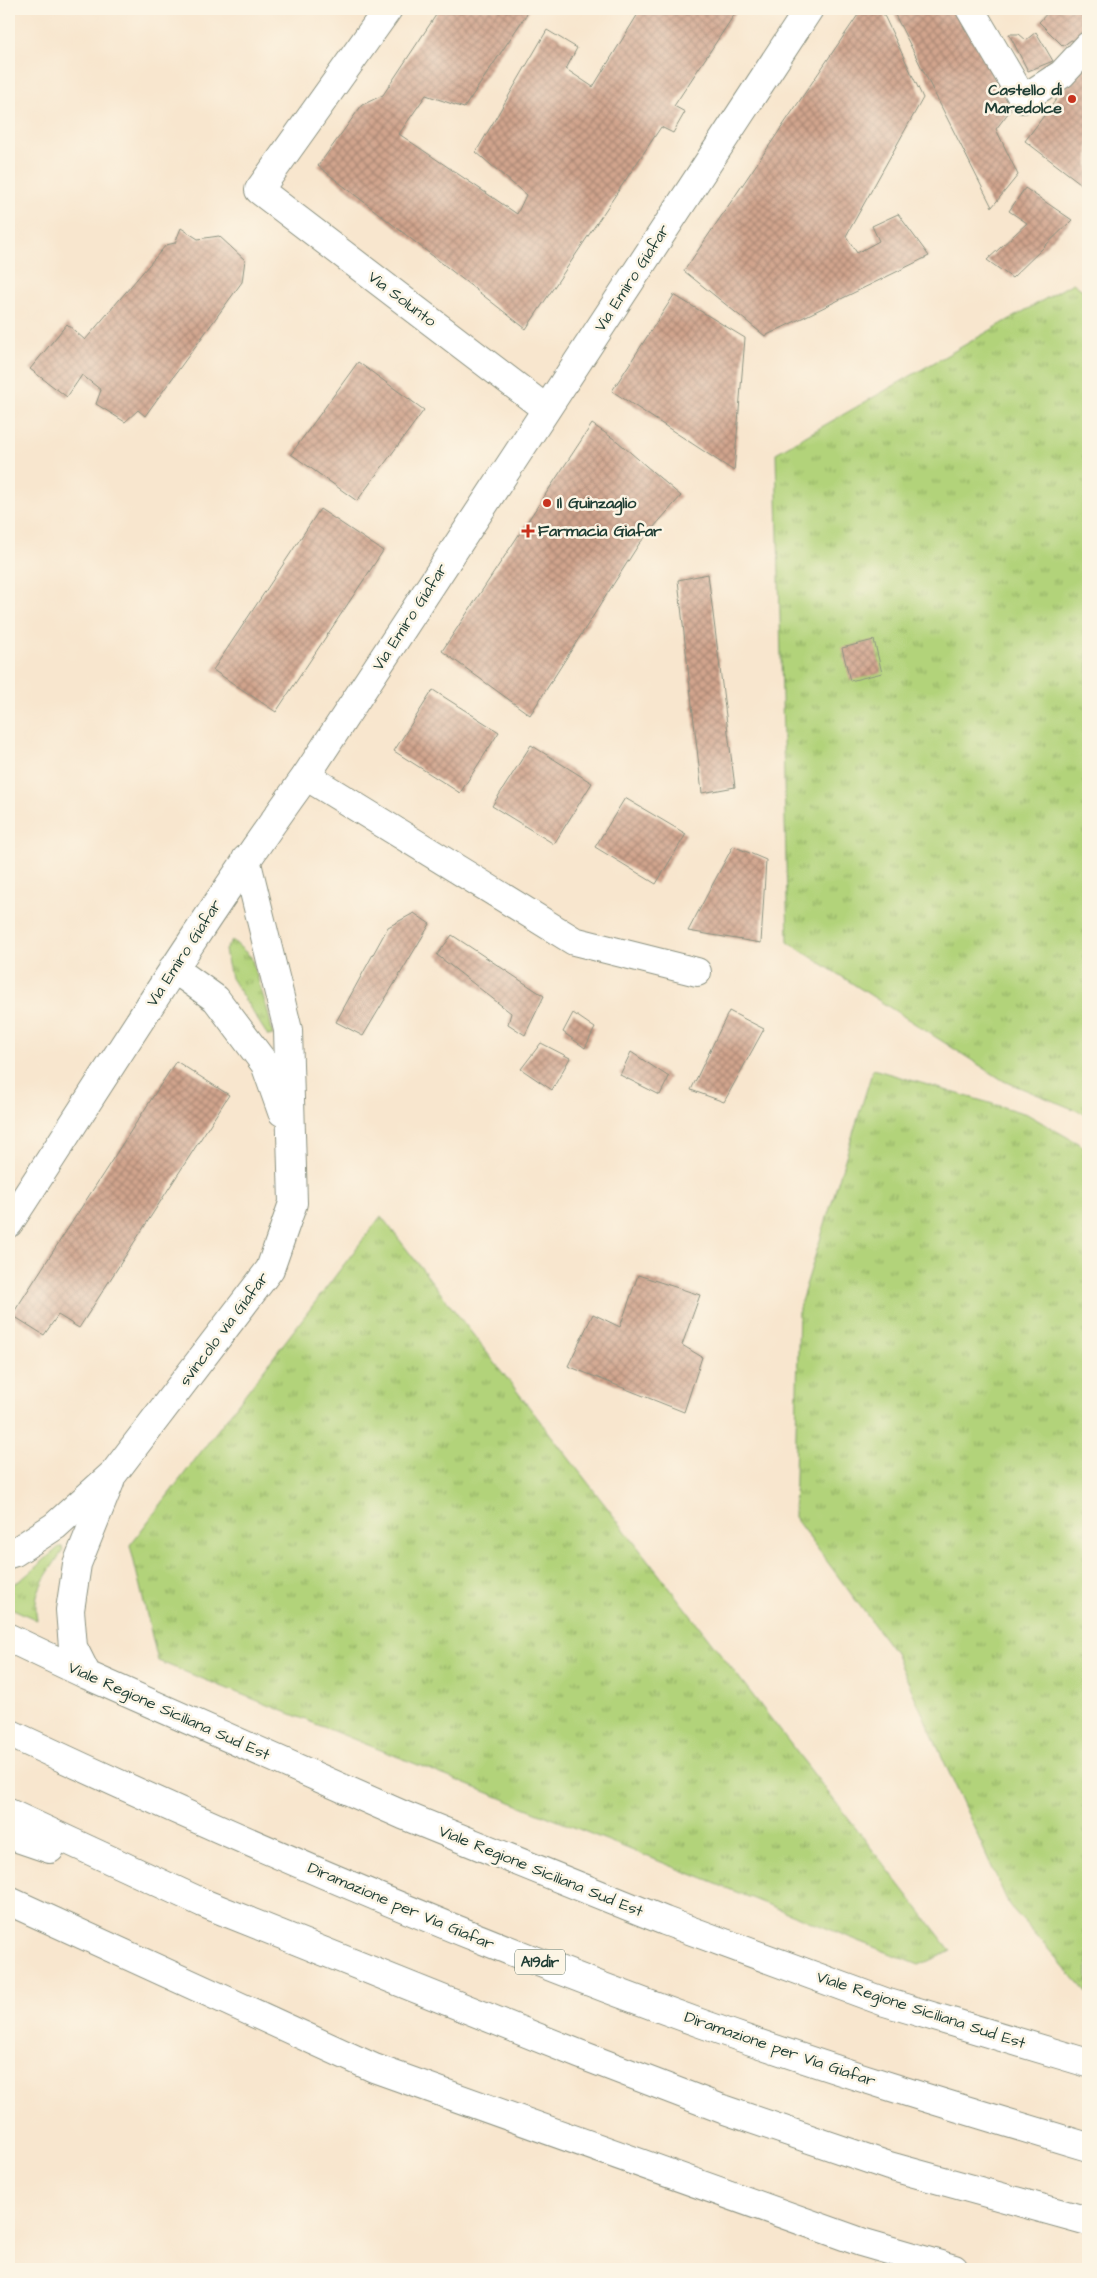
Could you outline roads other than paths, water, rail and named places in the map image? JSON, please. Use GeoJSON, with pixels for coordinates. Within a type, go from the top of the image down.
{"type":"FeatureCollection","features":[{"type":"Feature","properties":{"kind":"main road","name":"Via Solunto"},"geometry":{"type":"LineString","coordinates":[[388,9],[258,190],[546,409]]}},
{"type":"Feature","properties":{"kind":"main road","name":"Via Emiro Giafar"},"geometry":{"type":"LineString","coordinates":[[9,1223],[173,968],[246,859],[306,776],[809,9]]}},
{"type":"Feature","properties":{"kind":"main road"},"geometry":{"type":"LineString","coordinates":[[970,9],[1023,99],[1062,74],[1088,46]]}},
{"type":"Feature","properties":{"kind":"main road"},"geometry":{"type":"LineString","coordinates":[[306,776],[574,941],[697,972]]}},
{"type":"Feature","properties":{"kind":"main road","name":"svincolo via Giafar"},"geometry":{"type":"LineString","coordinates":[[9,1554],[56,1526],[114,1473],[270,1269],[293,1203],[288,1030],[246,859]]}},
{"type":"Feature","properties":{"kind":"main road","name":"svincolo via Giafar"},"geometry":{"type":"LineString","coordinates":[[173,968],[216,999],[265,1064],[291,1138]]}},
{"type":"Feature","properties":{"kind":"main road","name":"svincolo via Giafar"},"geometry":{"type":"LineString","coordinates":[[87,1675],[73,1647],[70,1610],[77,1564],[114,1473]]}},
{"type":"Feature","properties":{"kind":"main road","name":"Viale Regione Siciliana Sud Est"},"geometry":{"type":"LineString","coordinates":[[9,1638],[87,1675],[403,1815],[665,1921],[885,2002],[1088,2063]]}},
{"type":"Feature","properties":{"kind":"main road","name":"Diramazione per Via Giafar"},"geometry":{"type":"LineString","coordinates":[[9,1732],[280,1856],[496,1946],[702,2024],[926,2098],[1088,2147]]}},
{"type":"Feature","properties":{"kind":"main road"},"geometry":{"type":"LineString","coordinates":[[9,1813],[203,1903]]}},
{"type":"Feature","properties":{"kind":"main road"},"geometry":{"type":"LineString","coordinates":[[9,1834],[203,1903],[725,2110],[889,2166],[1088,2221]]}},
{"type":"Feature","properties":{"kind":"main road"},"geometry":{"type":"LineString","coordinates":[[9,1901],[374,2068],[861,2242],[954,2269]]}},
{"type":"Feature","properties":{"kind":"place","name":"Castello di Maredolce"},"geometry":{"type":"Point","coordinates":[1072,99]}},
{"type":"Feature","properties":{"kind":"place","name":"Il Guinzaglio"},"geometry":{"type":"Point","coordinates":[547,503]}},
{"type":"Feature","properties":{"kind":"place","name":"Farmacia Giafar"},"geometry":{"type":"Point","coordinates":[528,531]}}]}
